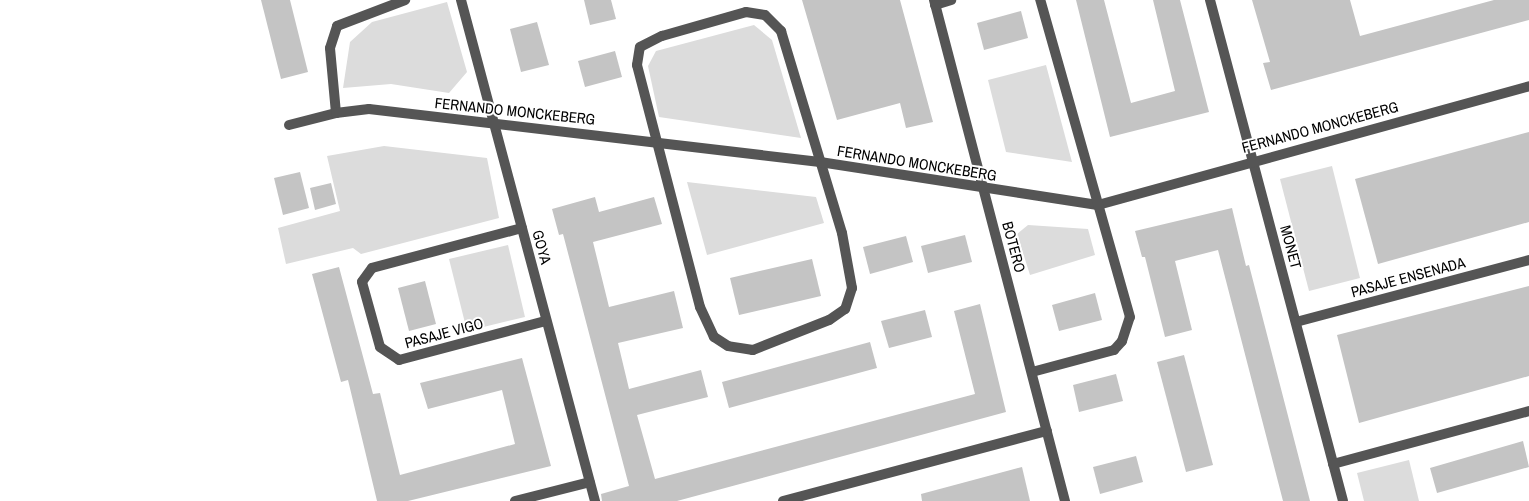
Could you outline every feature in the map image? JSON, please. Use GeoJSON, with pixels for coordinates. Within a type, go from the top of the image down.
{"type":"FeatureCollection","features":[{"type":"Feature","properties":{"kind":"street"},"geometry":{"type":"LineString","coordinates":[[336,113],[330,48],[337,26],[405,0]]}},
{"type":"Feature","properties":{"kind":"street","name":"GOYA"},"geometry":{"type":"LineString","coordinates":[[461,0],[595,501]]}},
{"type":"Feature","properties":{"kind":"street"},"geometry":{"type":"LineString","coordinates":[[934,2],[951,0]]}},
{"type":"Feature","properties":{"kind":"street"},"geometry":{"type":"LineString","coordinates":[[1032,372],[1114,350],[1128,329],[1130,317],[1040,0]]}},
{"type":"Feature","properties":{"kind":"street","name":"MONET"},"geometry":{"type":"LineString","coordinates":[[1210,0],[1343,501]]}},
{"type":"Feature","properties":{"kind":"street","name":"BOTERO"},"geometry":{"type":"LineString","coordinates":[[934,2],[1065,501]]}},
{"type":"Feature","properties":{"kind":"street"},"geometry":{"type":"LineString","coordinates":[[746,12],[765,15],[781,31],[820,162],[849,264],[852,288],[844,309],[805,332],[753,350],[728,346],[714,337],[700,307],[637,65],[640,47],[662,36],[746,12]]}},
{"type":"Feature","properties":{"kind":"street","name":"FERNANDO MONCKEBERG"},"geometry":{"type":"LineString","coordinates":[[289,125],[336,113],[369,109],[820,162],[984,189],[1098,205],[1529,86]]}},
{"type":"Feature","properties":{"kind":"street","name":"PASAJE VIGO"},"geometry":{"type":"LineString","coordinates":[[522,228],[372,268],[362,282],[380,347],[399,360],[546,321]]}},
{"type":"Feature","properties":{"kind":"street","name":"PASAJE ENSENADA"},"geometry":{"type":"LineString","coordinates":[[1296,322],[1529,260]]}},
{"type":"Feature","properties":{"kind":"street"},"geometry":{"type":"LineString","coordinates":[[1333,464],[1529,411]]}},
{"type":"Feature","properties":{"kind":"street"},"geometry":{"type":"LineString","coordinates":[[783,501],[1047,431]]}},
{"type":"Feature","properties":{"kind":"street"},"geometry":{"type":"LineString","coordinates":[[515,501],[590,482]]}},
{"type":"Feature","properties":{"kind":"shaded area"},"geometry":{"type":"Polygon","coordinates":[[[447,2],[467,72],[449,93],[391,84],[343,88],[350,42],[372,22],[447,2]]]}},
{"type":"Feature","properties":{"kind":"shaded area"},"geometry":{"type":"Polygon","coordinates":[[[754,25],[772,40],[801,138],[659,117],[648,66],[656,51],[754,25]]]}},
{"type":"Feature","properties":{"kind":"shaded area"},"geometry":{"type":"Polygon","coordinates":[[[1046,65],[1072,162],[1006,152],[988,80],[1046,65]]]}},
{"type":"Feature","properties":{"kind":"shaded area"},"geometry":{"type":"Polygon","coordinates":[[[384,146],[487,158],[499,218],[361,254],[353,248],[286,264],[278,228],[340,211],[327,156],[384,146]]]}},
{"type":"Feature","properties":{"kind":"shaded area"},"geometry":{"type":"Polygon","coordinates":[[[1332,166],[1360,278],[1309,291],[1280,179],[1332,166]]]}},
{"type":"Feature","properties":{"kind":"shaded area"},"geometry":{"type":"Polygon","coordinates":[[[687,182],[816,197],[824,223],[707,255],[687,182]]]}},
{"type":"Feature","properties":{"kind":"shaded area"},"geometry":{"type":"Polygon","coordinates":[[[1028,225],[1088,229],[1095,255],[1030,275],[1017,234],[1028,225]]]}},
{"type":"Feature","properties":{"kind":"shaded area"},"geometry":{"type":"Polygon","coordinates":[[[508,245],[525,317],[467,331],[449,259],[508,245]]]}},
{"type":"Feature","properties":{"kind":"shaded area"},"geometry":{"type":"Polygon","coordinates":[[[1409,460],[1419,501],[1364,501],[1357,473],[1409,460]]]}},
{"type":"Feature","properties":{"kind":"building"},"geometry":{"type":"Polygon","coordinates":[[[261,0],[290,0],[308,72],[281,79],[261,0]]]}},
{"type":"Feature","properties":{"kind":"building"},"geometry":{"type":"Polygon","coordinates":[[[584,0],[611,0],[616,19],[590,25],[584,0]]]}},
{"type":"Feature","properties":{"kind":"building"},"geometry":{"type":"Polygon","coordinates":[[[802,0],[900,0],[933,122],[906,128],[900,103],[837,120],[802,0]]]}},
{"type":"Feature","properties":{"kind":"building"},"geometry":{"type":"Polygon","coordinates":[[[1076,0],[1104,0],[1131,103],[1175,91],[1153,0],[1180,0],[1209,112],[1110,137],[1076,0]]]}},
{"type":"Feature","properties":{"kind":"building"},"geometry":{"type":"Polygon","coordinates":[[[1252,0],[1350,0],[1360,36],[1494,0],[1529,0],[1529,20],[1271,90],[1263,63],[1270,62],[1252,0]]]}},
{"type":"Feature","properties":{"kind":"building"},"geometry":{"type":"Polygon","coordinates":[[[1021,11],[1028,38],[984,50],[977,23],[1021,11]]]}},
{"type":"Feature","properties":{"kind":"building"},"geometry":{"type":"Polygon","coordinates":[[[537,22],[549,65],[521,72],[510,29],[537,22]]]}},
{"type":"Feature","properties":{"kind":"building"},"geometry":{"type":"Polygon","coordinates":[[[615,51],[622,77],[585,87],[578,61],[615,51]]]}},
{"type":"Feature","properties":{"kind":"building"},"geometry":{"type":"Polygon","coordinates":[[[1529,132],[1529,222],[1378,264],[1355,179],[1529,132]]]}},
{"type":"Feature","properties":{"kind":"building"},"geometry":{"type":"Polygon","coordinates":[[[300,172],[309,208],[283,215],[274,178],[300,172]]]}},
{"type":"Feature","properties":{"kind":"building"},"geometry":{"type":"Polygon","coordinates":[[[331,183],[336,204],[315,210],[310,188],[331,183]]]}},
{"type":"Feature","properties":{"kind":"building"},"geometry":{"type":"Polygon","coordinates":[[[595,197],[599,212],[654,197],[662,224],[593,242],[609,307],[674,291],[683,328],[618,343],[629,389],[701,370],[708,397],[637,415],[655,479],[975,394],[954,311],[980,304],[1006,412],[677,501],[602,501],[601,494],[629,486],[563,234],[559,235],[552,209],[595,197]]]}},
{"type":"Feature","properties":{"kind":"building"},"geometry":{"type":"Polygon","coordinates":[[[1232,208],[1246,266],[1249,265],[1310,501],[1283,501],[1218,250],[1175,261],[1192,330],[1165,337],[1145,257],[1142,257],[1135,231],[1232,208]]]}},
{"type":"Feature","properties":{"kind":"building"},"geometry":{"type":"Polygon","coordinates":[[[965,235],[972,262],[928,273],[921,246],[965,235]]]}},
{"type":"Feature","properties":{"kind":"building"},"geometry":{"type":"Polygon","coordinates":[[[906,236],[913,262],[870,274],[863,247],[906,236]]]}},
{"type":"Feature","properties":{"kind":"building"},"geometry":{"type":"Polygon","coordinates":[[[812,259],[821,296],[739,315],[730,278],[812,259]]]}},
{"type":"Feature","properties":{"kind":"building"},"geometry":{"type":"Polygon","coordinates":[[[339,267],[373,394],[380,393],[400,475],[515,444],[502,390],[428,409],[420,383],[522,358],[551,466],[408,501],[377,501],[348,380],[341,382],[312,274],[339,267]]]}},
{"type":"Feature","properties":{"kind":"building"},"geometry":{"type":"Polygon","coordinates":[[[425,281],[436,324],[409,331],[398,288],[425,281]]]}},
{"type":"Feature","properties":{"kind":"building"},"geometry":{"type":"Polygon","coordinates":[[[1529,286],[1529,376],[1359,423],[1337,335],[1529,286]]]}},
{"type":"Feature","properties":{"kind":"building"},"geometry":{"type":"Polygon","coordinates":[[[1095,293],[1102,320],[1059,331],[1052,305],[1095,293]]]}},
{"type":"Feature","properties":{"kind":"building"},"geometry":{"type":"Polygon","coordinates":[[[925,310],[932,337],[889,348],[881,321],[925,310]]]}},
{"type":"Feature","properties":{"kind":"building"},"geometry":{"type":"Polygon","coordinates":[[[870,342],[877,368],[729,408],[722,382],[870,342]]]}},
{"type":"Feature","properties":{"kind":"building"},"geometry":{"type":"Polygon","coordinates":[[[1184,355],[1213,465],[1186,472],[1157,362],[1184,355]]]}},
{"type":"Feature","properties":{"kind":"building"},"geometry":{"type":"Polygon","coordinates":[[[1116,374],[1123,401],[1079,412],[1073,385],[1116,374]]]}},
{"type":"Feature","properties":{"kind":"building"},"geometry":{"type":"Polygon","coordinates":[[[1523,441],[1529,467],[1437,493],[1430,468],[1523,441]]]}},
{"type":"Feature","properties":{"kind":"building"},"geometry":{"type":"Polygon","coordinates":[[[1136,456],[1143,482],[1100,494],[1093,467],[1136,456]]]}},
{"type":"Feature","properties":{"kind":"building"},"geometry":{"type":"Polygon","coordinates":[[[1022,467],[1030,501],[922,501],[921,494],[1022,467]]]}}]}
